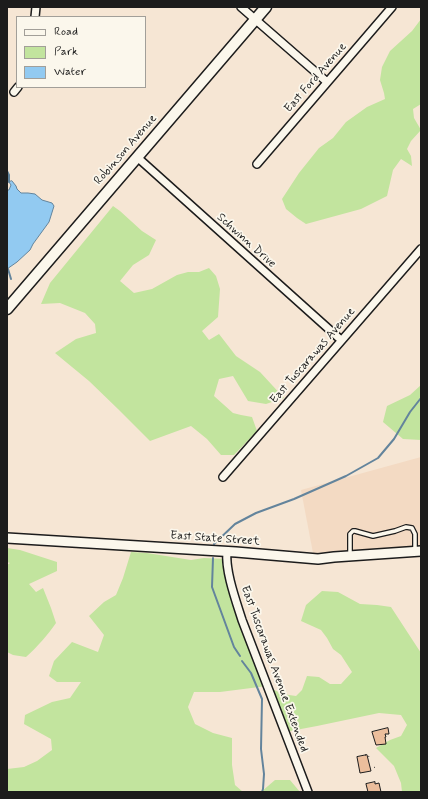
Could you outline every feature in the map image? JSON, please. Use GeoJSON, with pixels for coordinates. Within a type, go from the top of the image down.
{"type":"FeatureCollection","features":[{"type":"Feature","properties":{"kind":"main road","name":"Robinson Avenue"},"geometry":{"type":"LineString","coordinates":[[7,310],[266,7]]}},
{"type":"Feature","properties":{"kind":"street"},"geometry":{"type":"LineString","coordinates":[[241,7],[327,82]]}},
{"type":"Feature","properties":{"kind":"street","name":"East Ford Avenue"},"geometry":{"type":"LineString","coordinates":[[257,164],[392,7]]}},
{"type":"Feature","properties":{"kind":"street","name":"Schwinn Drive"},"geometry":{"type":"LineString","coordinates":[[137,157],[341,340]]}},
{"type":"Feature","properties":{"kind":"street","name":"East Tuscarawas Avenue"},"geometry":{"type":"LineString","coordinates":[[223,477],[421,249]]}},
{"type":"Feature","properties":{"kind":"street","name":"East State Street"},"geometry":{"type":"LineString","coordinates":[[7,538],[318,559],[418,552]]}},
{"type":"Feature","properties":{"kind":"street","name":"East Tuscarawas Avenue Extended"},"geometry":{"type":"LineString","coordinates":[[227,552],[226,563],[242,620],[308,792]]}},
{"type":"Feature","properties":{"kind":"lane"},"geometry":{"type":"LineString","coordinates":[[350,556],[350,534],[353,531],[372,536],[406,527],[412,528],[415,534],[418,552]]}},
{"type":"Feature","properties":{"kind":"path"},"geometry":{"type":"LineString","coordinates":[[365,755],[368,755],[370,759]]}},
{"type":"Feature","properties":{"kind":"shaded area"},"geometry":{"type":"Polygon","coordinates":[[[421,457],[421,548],[313,553],[301,490],[421,457]]]}},
{"type":"Feature","properties":{"kind":"green space"},"geometry":{"type":"Polygon","coordinates":[[[421,19],[421,104],[413,109],[414,118],[421,130],[411,141],[407,149],[411,156],[412,166],[401,159],[393,170],[387,196],[361,209],[306,224],[286,209],[282,199],[299,173],[319,148],[333,138],[346,122],[367,107],[385,99],[380,80],[382,67],[390,51],[412,31],[421,19]]]}},
{"type":"Feature","properties":{"kind":"green space"},"geometry":{"type":"Polygon","coordinates":[[[113,206],[142,231],[156,240],[149,255],[133,265],[120,281],[134,293],[152,289],[177,275],[188,272],[199,272],[209,268],[216,276],[220,289],[218,317],[202,331],[209,340],[219,334],[236,356],[260,372],[284,398],[266,404],[248,401],[233,376],[219,379],[214,396],[233,413],[252,417],[257,431],[234,455],[221,455],[207,439],[191,426],[150,441],[89,381],[55,353],[76,339],[96,333],[95,324],[85,313],[60,303],[41,304],[50,283],[113,206]]]}},
{"type":"Feature","properties":{"kind":"green space"},"geometry":{"type":"Polygon","coordinates":[[[421,385],[421,440],[403,439],[383,422],[387,406],[410,395],[421,385]]]}},
{"type":"Feature","properties":{"kind":"green space"},"geometry":{"type":"Polygon","coordinates":[[[7,548],[20,550],[57,562],[57,571],[29,584],[36,592],[43,588],[56,623],[42,641],[26,657],[13,655],[7,652],[7,565],[10,563],[7,562],[7,548]]]}},
{"type":"Feature","properties":{"kind":"green space"},"geometry":{"type":"Polygon","coordinates":[[[131,552],[191,560],[204,558],[226,559],[226,563],[267,686],[220,692],[194,692],[188,707],[195,724],[213,733],[232,738],[232,765],[235,785],[243,792],[7,792],[7,769],[24,767],[37,761],[52,750],[51,739],[24,724],[25,715],[52,702],[70,698],[81,682],[57,682],[49,676],[54,661],[72,642],[98,652],[104,635],[89,616],[104,602],[116,595],[131,552]]]}},
{"type":"Feature","properties":{"kind":"green space"},"geometry":{"type":"Polygon","coordinates":[[[322,591],[338,592],[360,604],[391,607],[421,653],[421,792],[402,792],[401,783],[394,766],[376,748],[401,736],[407,725],[401,715],[379,713],[285,732],[267,686],[282,694],[296,696],[302,690],[307,676],[319,677],[330,684],[341,684],[352,672],[341,655],[333,649],[321,630],[301,621],[306,605],[322,591]]]}},
{"type":"Feature","properties":{"kind":"green space"},"geometry":{"type":"Polygon","coordinates":[[[275,780],[290,780],[300,792],[261,792],[275,780]]]}},
{"type":"Feature","properties":{"kind":"water"},"geometry":{"type":"Polygon","coordinates":[[[12,181],[21,193],[35,194],[42,200],[52,203],[54,206],[49,222],[30,250],[7,269],[7,190],[9,190],[11,185],[9,182],[12,181]]]}},
{"type":"Feature","properties":{"kind":"building"},"geometry":{"type":"Polygon","coordinates":[[[388,728],[389,734],[385,734],[386,744],[376,745],[372,732],[388,728]]]}},
{"type":"Feature","properties":{"kind":"building"},"geometry":{"type":"Polygon","coordinates":[[[367,755],[371,771],[360,773],[357,757],[367,755]]]}},
{"type":"Feature","properties":{"kind":"building"},"geometry":{"type":"Polygon","coordinates":[[[375,782],[375,784],[379,783],[381,792],[368,792],[366,784],[375,782]]]}},
{"type":"Feature","properties":{"kind":"waterway"},"geometry":{"type":"LineString","coordinates":[[7,171],[9,175],[9,182]]}},
{"type":"Feature","properties":{"kind":"waterway"},"geometry":{"type":"LineString","coordinates":[[8,269],[11,279]]}},
{"type":"Feature","properties":{"kind":"waterway"},"geometry":{"type":"LineString","coordinates":[[214,544],[235,524],[256,513],[294,499],[346,476],[378,458],[394,439],[410,412],[421,398]]}},
{"type":"Feature","properties":{"kind":"waterway"},"geometry":{"type":"LineString","coordinates":[[213,558],[212,587],[234,647],[240,656]]}},
{"type":"Feature","properties":{"kind":"waterway"},"geometry":{"type":"LineString","coordinates":[[242,661],[251,673],[262,699],[261,749],[264,774],[262,792]]}}]}
